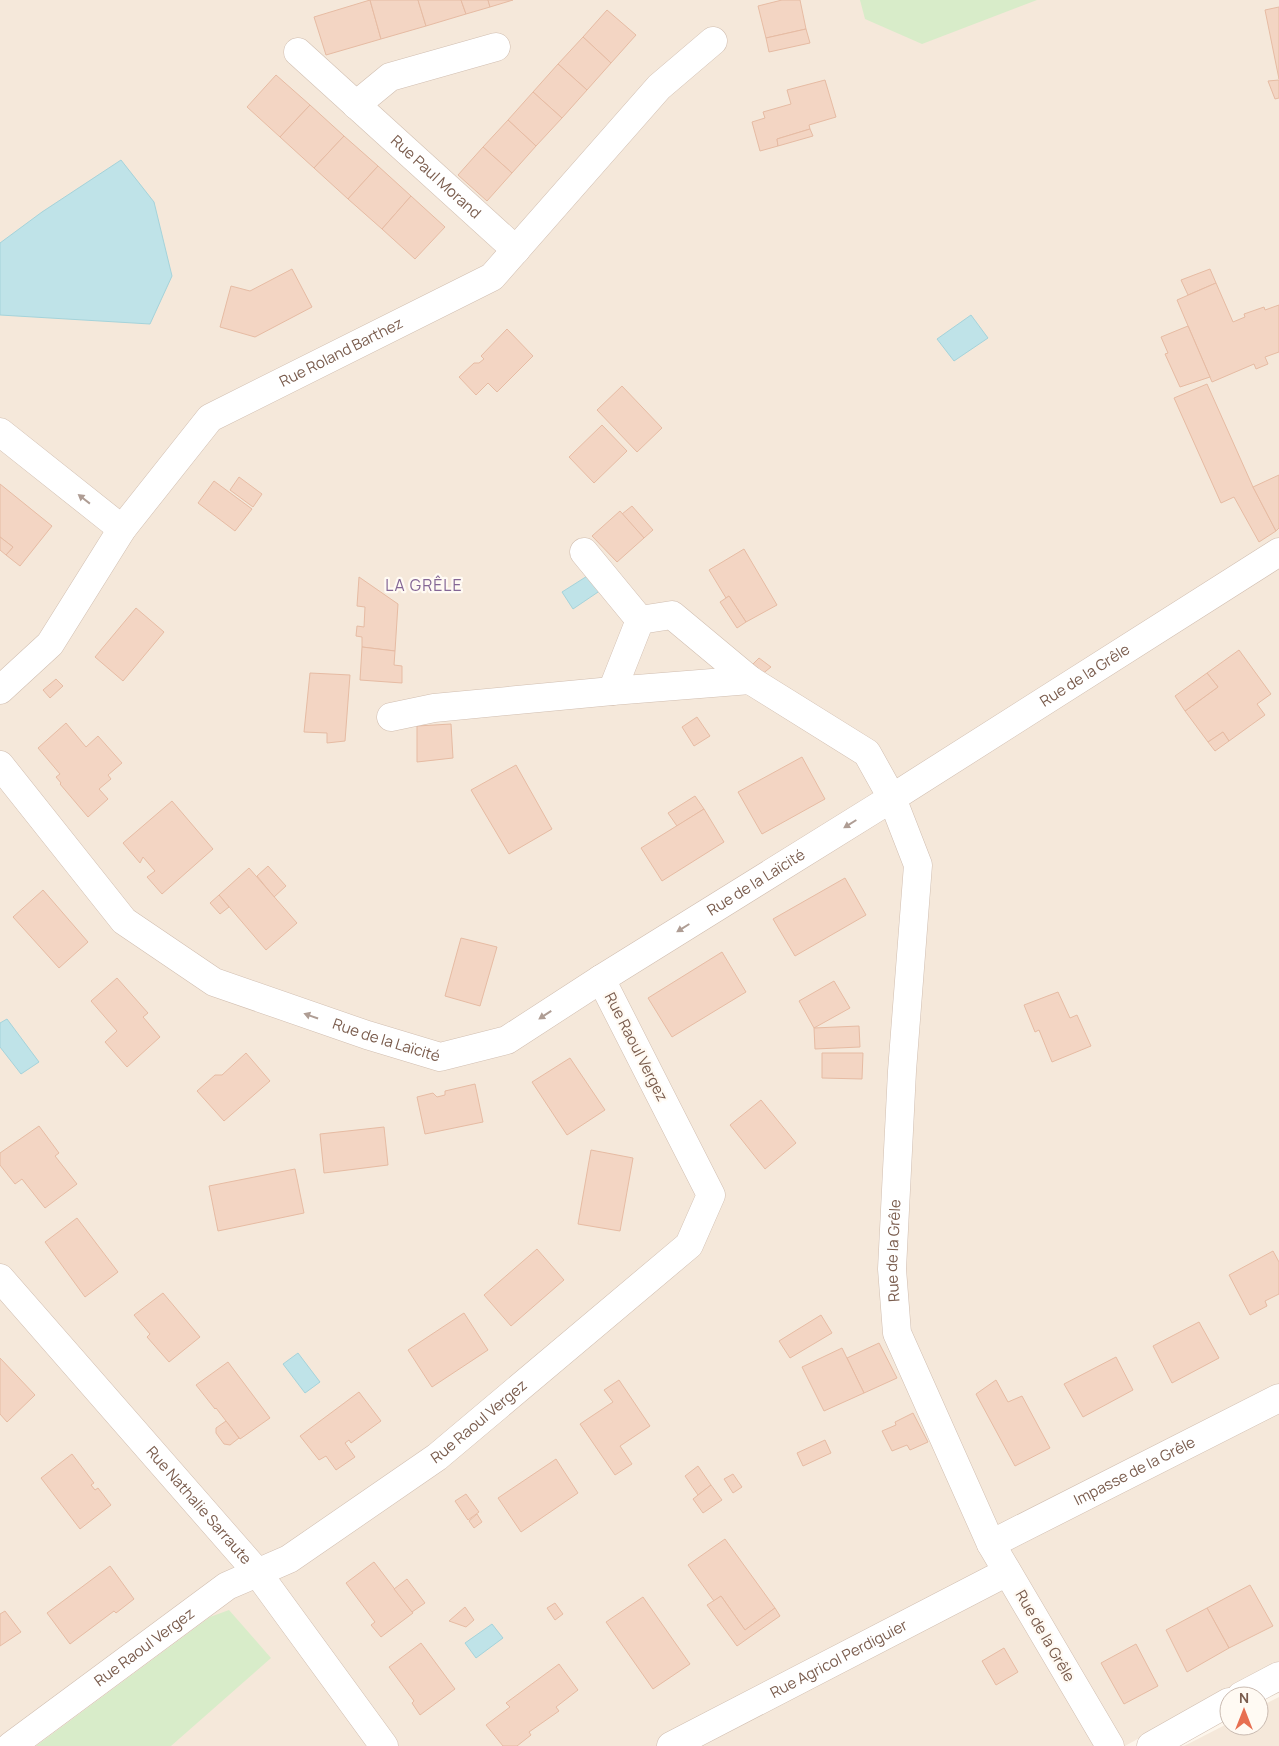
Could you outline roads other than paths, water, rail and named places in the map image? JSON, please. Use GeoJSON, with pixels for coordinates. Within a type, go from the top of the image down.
{"type":"FeatureCollection","features":[{"type":"Feature","properties":{"kind":"street","name":"Rue Roland Barthez"},"geometry":{"type":"LineString","coordinates":[[0,690],[50,644],[122,529],[210,418],[492,277],[659,87],[713,41]]}},
{"type":"Feature","properties":{"kind":"street"},"geometry":{"type":"LineString","coordinates":[[356,105],[390,77],[496,47]]}},
{"type":"Feature","properties":{"kind":"street","name":"Rue Paul Morand"},"geometry":{"type":"LineString","coordinates":[[298,52],[516,250]]}},
{"type":"Feature","properties":{"kind":"street"},"geometry":{"type":"LineString","coordinates":[[0,432],[122,529]]}},
{"type":"Feature","properties":{"kind":"street"},"geometry":{"type":"LineString","coordinates":[[584,552],[640,620],[612,691]]}},
{"type":"Feature","properties":{"kind":"street","name":"Rue de la Grêle"},"geometry":{"type":"LineString","coordinates":[[892,798],[1279,552]]}},
{"type":"Feature","properties":{"kind":"street","name":"Rue de la Grêle"},"geometry":{"type":"LineString","coordinates":[[640,620],[672,615],[750,680],[867,753],[892,798],[918,865],[902,1071],[892,1269],[897,1333],[991,1544],[1110,1746]]}},
{"type":"Feature","properties":{"kind":"street"},"geometry":{"type":"LineString","coordinates":[[391,717],[434,708],[750,680]]}},
{"type":"Feature","properties":{"kind":"street","name":"Rue de la Laïcité"},"geometry":{"type":"LineString","coordinates":[[0,765],[124,922],[214,982],[367,1035],[440,1057],[507,1040],[601,979],[892,798]]}},
{"type":"Feature","properties":{"kind":"street","name":"Rue Raoul Vergez"},"geometry":{"type":"LineString","coordinates":[[11,1746],[227,1586],[289,1559],[437,1457],[689,1245],[711,1195],[601,979]]}},
{"type":"Feature","properties":{"kind":"street","name":"Rue Nathalie Sarraute"},"geometry":{"type":"LineString","coordinates":[[0,1278],[257,1572],[384,1746]]}},
{"type":"Feature","properties":{"kind":"street","name":"Impasse de la Grêle"},"geometry":{"type":"LineString","coordinates":[[991,1544],[1279,1398]]}},
{"type":"Feature","properties":{"kind":"street","name":"Rue Agricol Perdiguier"},"geometry":{"type":"LineString","coordinates":[[671,1746],[1007,1572]]}},
{"type":"Feature","properties":{"kind":"street"},"geometry":{"type":"LineString","coordinates":[[1260,1686],[1279,1676]]}},
{"type":"Feature","properties":{"kind":"street"},"geometry":{"type":"LineString","coordinates":[[1151,1746],[1219,1708]]}},
{"type":"Feature","properties":{"kind":"water"},"geometry":{"type":"Polygon","coordinates":[[[121,160],[154,202],[172,276],[150,324],[0,315],[0,243],[42,212],[121,160]]]}},
{"type":"Feature","properties":{"kind":"water"},"geometry":{"type":"Polygon","coordinates":[[[971,315],[988,338],[954,361],[937,339],[971,315]]]}},
{"type":"Feature","properties":{"kind":"water"},"geometry":{"type":"Polygon","coordinates":[[[592,573],[604,588],[573,609],[562,592],[592,573]]]}},
{"type":"Feature","properties":{"kind":"water"},"geometry":{"type":"Polygon","coordinates":[[[7,1019],[39,1062],[21,1074],[0,1047],[0,1023],[7,1019]]]}},
{"type":"Feature","properties":{"kind":"water"},"geometry":{"type":"Polygon","coordinates":[[[298,1353],[320,1382],[305,1393],[283,1364],[298,1353]]]}},
{"type":"Feature","properties":{"kind":"water"},"geometry":{"type":"Polygon","coordinates":[[[492,1624],[503,1638],[476,1658],[465,1643],[492,1624]]]}},
{"type":"Feature","properties":{"kind":"district","name":"LA GRÊLE"},"geometry":{"type":"Point","coordinates":[424,585]}}]}
